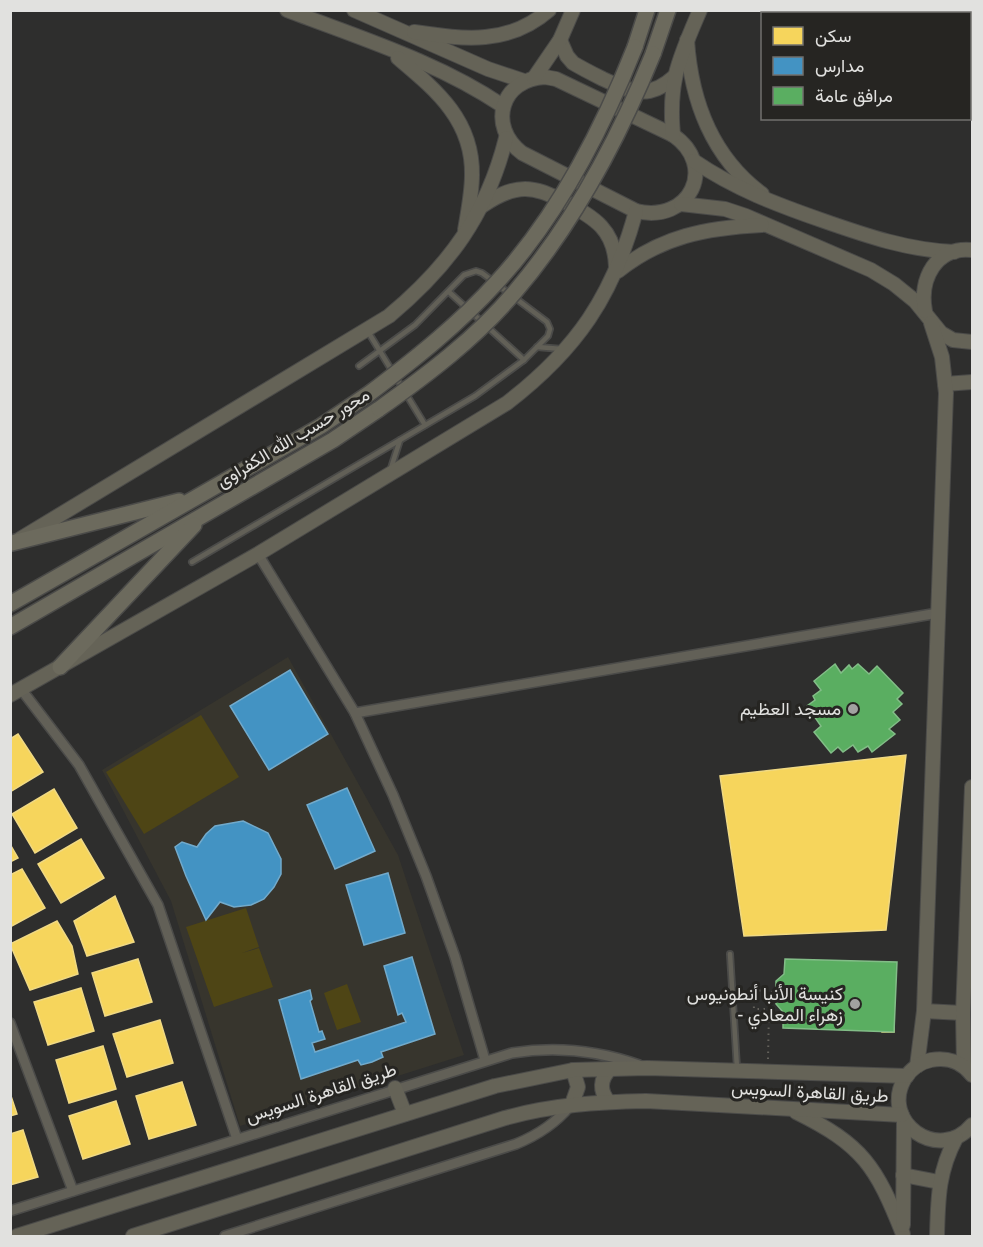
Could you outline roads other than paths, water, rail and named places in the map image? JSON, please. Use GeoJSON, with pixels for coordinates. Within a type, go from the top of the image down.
{"type":"FeatureCollection","features":[{"type":"Feature","properties":{"kind":"main road","name":"محور حسب الله الكفراوى"},"geometry":{"type":"LineString","coordinates":[[10,604],[321,426],[370,393],[433,345],[498,281],[524,249],[576,172],[598,131],[635,47],[647,10]]}},
{"type":"Feature","properties":{"kind":"main road","name":"محور حسب الله الكفراوى"},"geometry":{"type":"LineString","coordinates":[[10,627],[333,440],[379,410],[480,328],[513,294],[541,259],[580,201],[610,150],[636,97],[668,10]]}},
{"type":"Feature","properties":{"kind":"main road"},"geometry":{"type":"LineString","coordinates":[[11,544],[196,496]]}},
{"type":"Feature","properties":{"kind":"main road"},"geometry":{"type":"LineString","coordinates":[[60,666],[207,512]]}},
{"type":"Feature","properties":{"kind":"street"},"geometry":{"type":"LineString","coordinates":[[287,10],[388,49],[462,81],[503,106]]}},
{"type":"Feature","properties":{"kind":"street"},"geometry":{"type":"LineString","coordinates":[[354,10],[488,69],[529,79],[556,79],[673,135],[682,141],[694,161],[693,184],[681,204],[671,210],[648,214],[636,211],[522,153],[506,138]]}},
{"type":"Feature","properties":{"kind":"street"},"geometry":{"type":"LineString","coordinates":[[396,29],[455,38],[492,37],[528,25],[549,10]]}},
{"type":"Feature","properties":{"kind":"street"},"geometry":{"type":"LineString","coordinates":[[11,544],[367,330],[389,316],[417,292],[442,266],[464,237],[482,206],[498,169],[506,138],[502,117],[503,106],[515,87],[529,79],[560,40],[573,10]]}},
{"type":"Feature","properties":{"kind":"street"},"geometry":{"type":"LineString","coordinates":[[673,135],[671,106],[674,77],[700,10]]}},
{"type":"Feature","properties":{"kind":"street"},"geometry":{"type":"LineString","coordinates":[[560,40],[567,56],[580,68],[633,92],[656,90],[674,77]]}},
{"type":"Feature","properties":{"kind":"street"},"geometry":{"type":"LineString","coordinates":[[687,40],[689,68],[704,121],[734,167],[753,187],[776,204]]}},
{"type":"Feature","properties":{"kind":"street"},"geometry":{"type":"LineString","coordinates":[[388,49],[445,100],[457,116],[465,134],[472,173],[464,237]]}},
{"type":"Feature","properties":{"kind":"street"},"geometry":{"type":"LineString","coordinates":[[694,161],[733,185],[776,204],[892,244],[923,250],[954,252],[972,250]]}},
{"type":"Feature","properties":{"kind":"street"},"geometry":{"type":"LineString","coordinates":[[482,206],[502,194],[513,191],[524,189],[546,193],[582,211],[602,226],[614,248],[616,272]]}},
{"type":"Feature","properties":{"kind":"street"},"geometry":{"type":"LineString","coordinates":[[681,204],[725,209],[767,224],[871,270],[894,284],[928,317],[940,333],[952,339],[972,342]]}},
{"type":"Feature","properties":{"kind":"street"},"geometry":{"type":"LineString","coordinates":[[237,1139],[158,905],[79,765],[16,692],[258,554],[507,403],[534,382],[566,350],[600,303],[616,272],[636,211]]}},
{"type":"Feature","properties":{"kind":"street"},"geometry":{"type":"LineString","coordinates":[[616,272],[634,259],[675,238],[719,228],[767,224]]}},
{"type":"Feature","properties":{"kind":"street"},"geometry":{"type":"LineString","coordinates":[[917,1066],[924,1011],[945,384],[942,357],[922,297],[924,282],[936,264],[954,252]]}},
{"type":"Feature","properties":{"kind":"street"},"geometry":{"type":"LineString","coordinates":[[945,384],[972,382]]}},
{"type":"Feature","properties":{"kind":"street"},"geometry":{"type":"LineString","coordinates":[[258,554],[355,713],[393,795],[426,876],[455,957],[485,1060]]}},
{"type":"Feature","properties":{"kind":"street"},"geometry":{"type":"LineString","coordinates":[[355,713],[938,613]]}},
{"type":"Feature","properties":{"kind":"street"},"geometry":{"type":"LineString","coordinates":[[969,1070],[963,1013],[972,787]]}},
{"type":"Feature","properties":{"kind":"street"},"geometry":{"type":"LineString","coordinates":[[924,1011],[963,1013]]}},
{"type":"Feature","properties":{"kind":"street"},"geometry":{"type":"LineString","coordinates":[[11,1029],[73,1191]]}},
{"type":"Feature","properties":{"kind":"street","name":"طريق القاهرة السويس"},"geometry":{"type":"LineString","coordinates":[[10,1211],[485,1060],[530,1050],[567,1049],[594,1052],[647,1068]]}},
{"type":"Feature","properties":{"kind":"street"},"geometry":{"type":"LineString","coordinates":[[903,1235],[903,1117],[899,1095],[907,1076],[917,1066],[928,1060],[953,1061],[969,1070]]}},
{"type":"Feature","properties":{"kind":"street","name":"طريق القاهرة السويس"},"geometry":{"type":"LineString","coordinates":[[17,1236],[495,1086],[573,1070],[647,1068],[907,1076]]}},
{"type":"Feature","properties":{"kind":"street"},"geometry":{"type":"LineString","coordinates":[[609,1102],[602,1089],[602,1081],[610,1069]]}},
{"type":"Feature","properties":{"kind":"street"},"geometry":{"type":"LineString","coordinates":[[225,1236],[516,1144],[541,1132],[572,1104],[578,1087],[573,1070]]}},
{"type":"Feature","properties":{"kind":"street"},"geometry":{"type":"LineString","coordinates":[[395,1088],[405,1114]]}},
{"type":"Feature","properties":{"kind":"street","name":"طريق القاهرة السويس"},"geometry":{"type":"LineString","coordinates":[[133,1236],[505,1118],[549,1107],[646,1101],[903,1117]]}},
{"type":"Feature","properties":{"kind":"street"},"geometry":{"type":"LineString","coordinates":[[792,1109],[822,1124],[856,1150],[882,1184],[903,1235]]}},
{"type":"Feature","properties":{"kind":"street"},"geometry":{"type":"LineString","coordinates":[[903,1117],[911,1129],[932,1140],[945,1141],[956,1138],[972,1125]]}},
{"type":"Feature","properties":{"kind":"street"},"geometry":{"type":"LineString","coordinates":[[938,1236],[939,1182],[956,1138]]}},
{"type":"Feature","properties":{"kind":"street"},"geometry":{"type":"LineString","coordinates":[[903,1175],[939,1182]]}},
{"type":"Feature","properties":{"kind":"lane"},"geometry":{"type":"LineString","coordinates":[[192,562],[475,396],[524,360],[550,332],[549,325],[482,273],[476,271],[464,275],[415,325],[359,366]]}},
{"type":"Feature","properties":{"kind":"lane"},"geometry":{"type":"LineString","coordinates":[[449,292],[524,360]]}},
{"type":"Feature","properties":{"kind":"lane"},"geometry":{"type":"LineString","coordinates":[[367,330],[425,426]]}},
{"type":"Feature","properties":{"kind":"lane"},"geometry":{"type":"LineString","coordinates":[[537,347],[566,350]]}},
{"type":"Feature","properties":{"kind":"lane"},"geometry":{"type":"LineString","coordinates":[[389,474],[400,440]]}},
{"type":"Feature","properties":{"kind":"lane"},"geometry":{"type":"LineString","coordinates":[[730,954],[737,1071]]}},
{"type":"Feature","properties":{"kind":"place","name":"مسجد العظيم"},"geometry":{"type":"Point","coordinates":[853,709]}},
{"type":"Feature","properties":{"kind":"place","name":"كنيسة الأنبا أنطونيوس - زهراء المعادي"},"geometry":{"type":"Point","coordinates":[855,1004]}}]}
